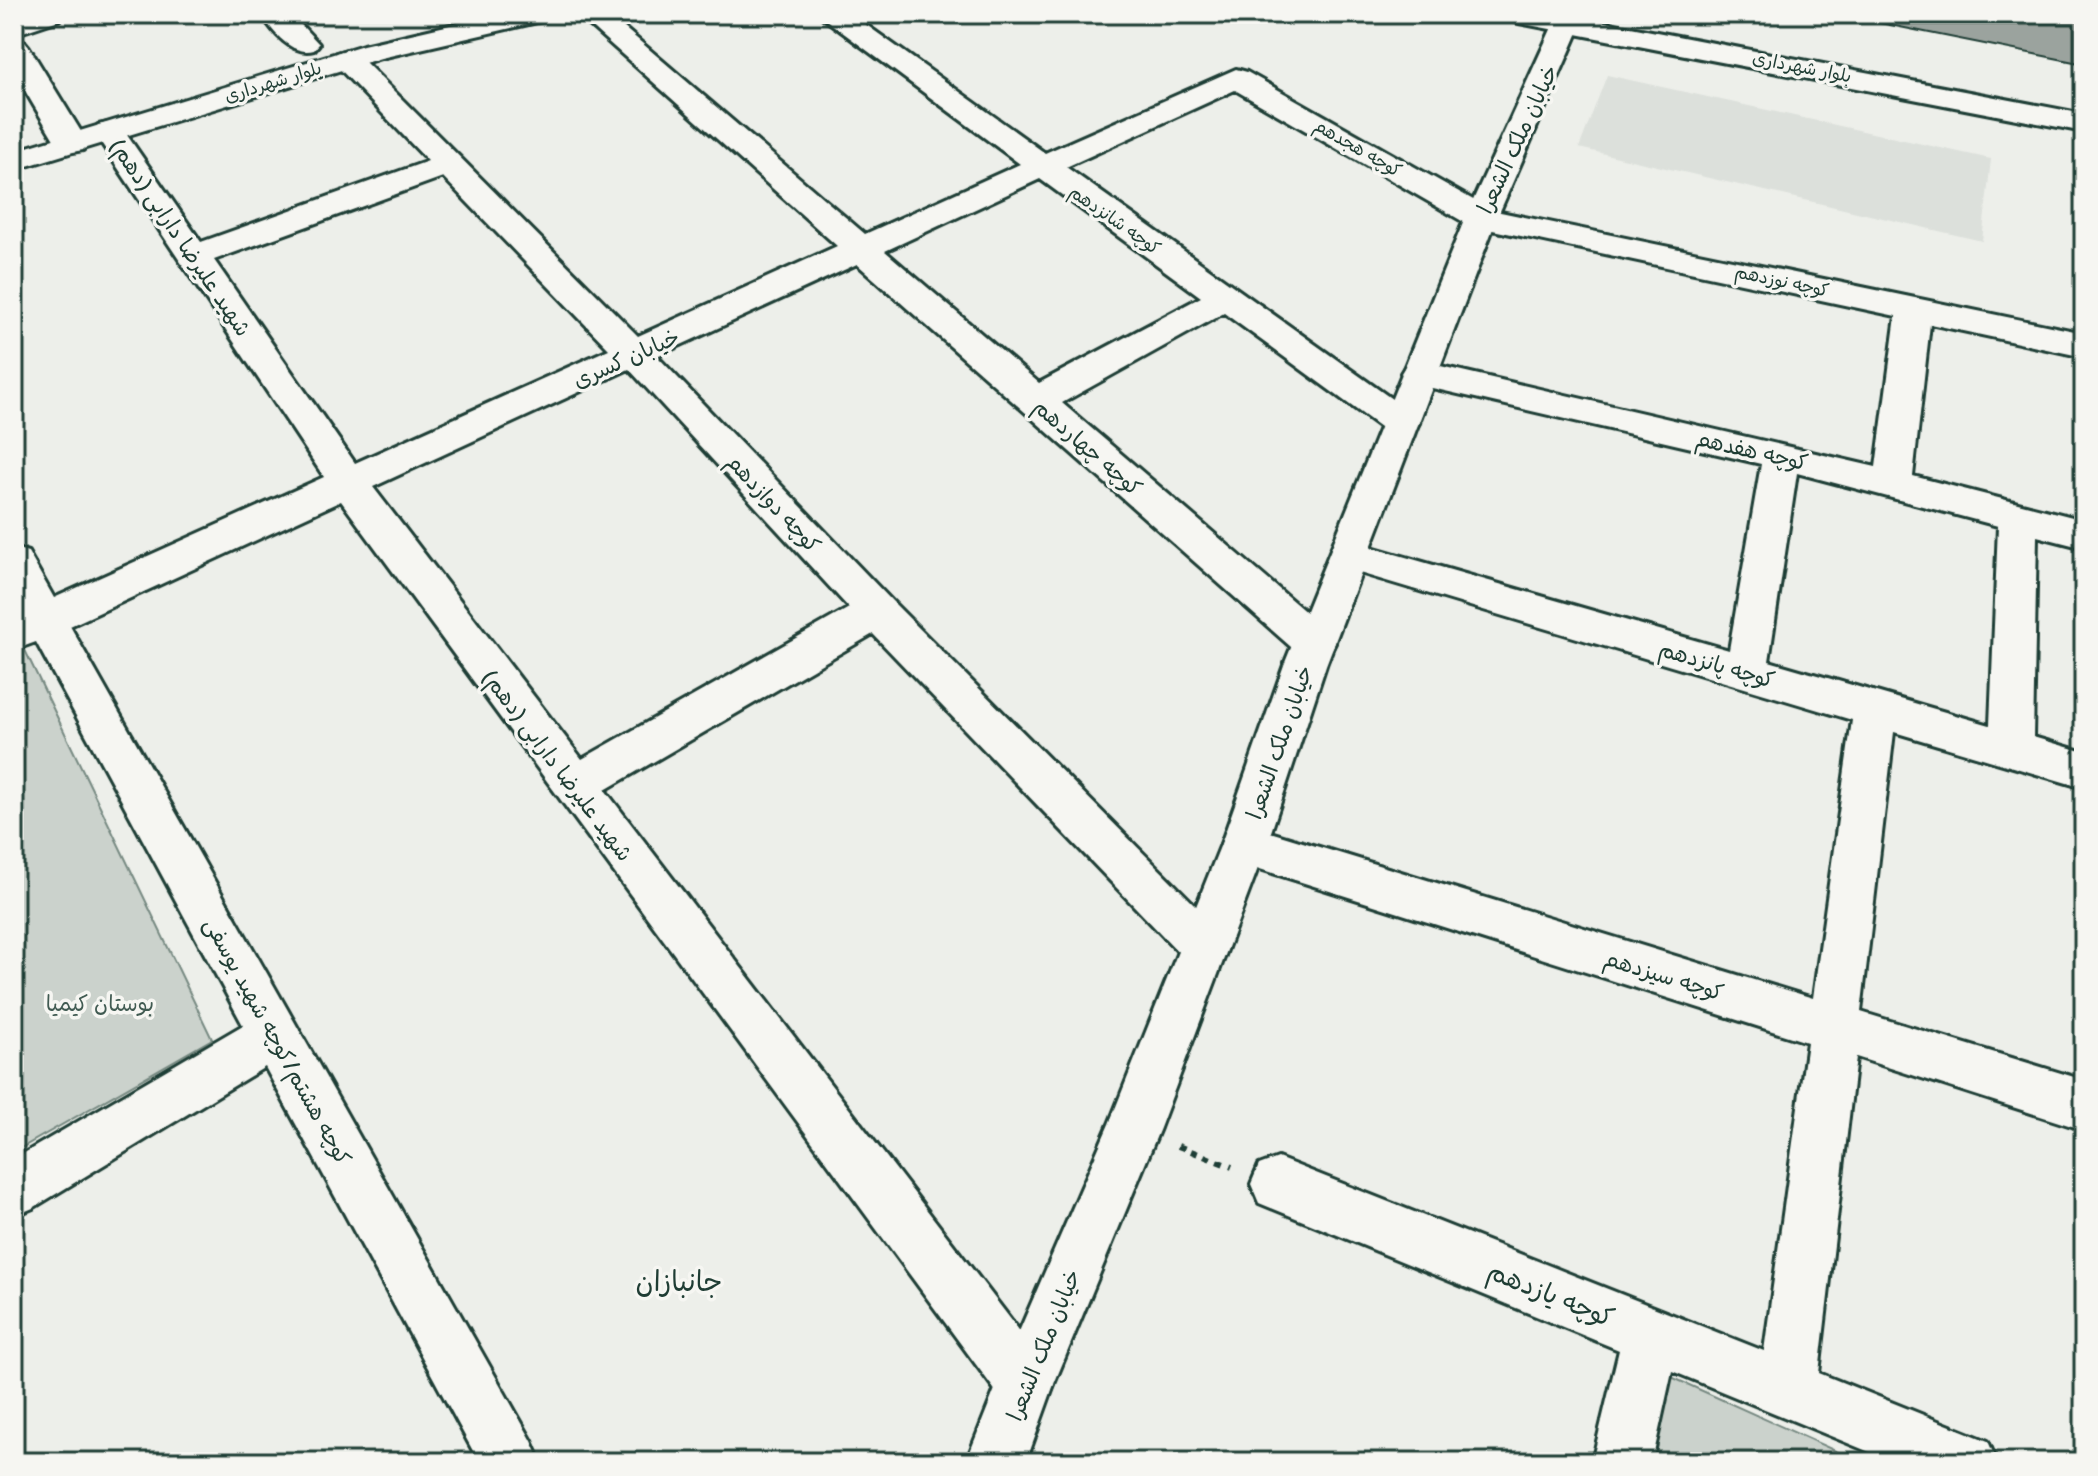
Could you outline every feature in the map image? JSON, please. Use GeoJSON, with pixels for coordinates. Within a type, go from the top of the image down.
{"type":"FeatureCollection","features":[{"type":"Feature","properties":{"kind":"street"},"geometry":{"type":"LineString","coordinates":[[14,26],[49,14]]}},
{"type":"Feature","properties":{"kind":"street"},"geometry":{"type":"LineString","coordinates":[[275,14],[304,44]]}},
{"type":"Feature","properties":{"kind":"street","name":"بلوار شهرداری"},"geometry":{"type":"LineString","coordinates":[[14,161],[80,131],[304,44],[415,14]]}},
{"type":"Feature","properties":{"kind":"street","name":"بلوار شهرداری"},"geometry":{"type":"LineString","coordinates":[[14,133],[80,131],[468,27],[536,14]]}},
{"type":"Feature","properties":{"kind":"street","name":"کوچه چهاردهم"},"geometry":{"type":"LineString","coordinates":[[591,14],[1314,643]]}},
{"type":"Feature","properties":{"kind":"street","name":"کوچه شانزدهم"},"geometry":{"type":"LineString","coordinates":[[832,14],[1400,423]]}},
{"type":"Feature","properties":{"kind":"street","name":"بلوار شهرداری"},"geometry":{"type":"LineString","coordinates":[[1519,14],[1571,19],[2084,123]]}},
{"type":"Feature","properties":{"kind":"street","name":"بلوار شهرداری"},"geometry":{"type":"LineString","coordinates":[[1632,14],[2084,101]]}},
{"type":"Feature","properties":{"kind":"street","name":"خیابان ملک الشعرا"},"geometry":{"type":"LineString","coordinates":[[996,1462],[1025,1384],[1134,1128],[1244,844],[1314,643],[1419,373],[1481,218],[1571,19]]}},
{"type":"Feature","properties":{"kind":"street","name":"شهید علیرضا دارابی (دهم)"},"geometry":{"type":"LineString","coordinates":[[14,47],[80,131],[194,256],[348,482],[1025,1384]]}},
{"type":"Feature","properties":{"kind":"street","name":"کوچه دوازدهم"},"geometry":{"type":"LineString","coordinates":[[346,59],[635,354],[877,612],[1203,945]]}},
{"type":"Feature","properties":{"kind":"street","name":"خیابان کسری"},"geometry":{"type":"LineString","coordinates":[[30,627],[1236,78]]}},
{"type":"Feature","properties":{"kind":"street","name":"کوچه هجدهم"},"geometry":{"type":"LineString","coordinates":[[1236,78],[1481,218]]}},
{"type":"Feature","properties":{"kind":"street"},"geometry":{"type":"LineString","coordinates":[[194,256],[448,164]]}},
{"type":"Feature","properties":{"kind":"street","name":"کوچه نوزدهم"},"geometry":{"type":"LineString","coordinates":[[1481,218],[2084,345]]}},
{"type":"Feature","properties":{"kind":"street"},"geometry":{"type":"LineString","coordinates":[[1036,401],[1225,298]]}},
{"type":"Feature","properties":{"kind":"street"},"geometry":{"type":"LineString","coordinates":[[1893,485],[1914,309]]}},
{"type":"Feature","properties":{"kind":"street","name":"کوچه هفدهم"},"geometry":{"type":"LineString","coordinates":[[1419,373],[1781,456],[2084,534]]}},
{"type":"Feature","properties":{"kind":"street"},"geometry":{"type":"LineString","coordinates":[[1746,672],[1781,456]]}},
{"type":"Feature","properties":{"kind":"street"},"geometry":{"type":"LineString","coordinates":[[2011,749],[2018,517]]}},
{"type":"Feature","properties":{"kind":"street","name":"کوچه پانزدهم"},"geometry":{"type":"LineString","coordinates":[[1350,556],[2084,770]]}},
{"type":"Feature","properties":{"kind":"street","name":"کوچه هشتم/کوچه شهید یوسفی"},"geometry":{"type":"LineString","coordinates":[[14,563],[30,627],[274,1034],[511,1462]]}},
{"type":"Feature","properties":{"kind":"street"},"geometry":{"type":"LineString","coordinates":[[574,786],[877,612]]}},
{"type":"Feature","properties":{"kind":"street"},"geometry":{"type":"LineString","coordinates":[[1788,1389],[1875,709]]}},
{"type":"Feature","properties":{"kind":"street","name":"کوچه سیزدهم"},"geometry":{"type":"LineString","coordinates":[[1244,844],[2084,1105]]}},
{"type":"Feature","properties":{"kind":"street"},"geometry":{"type":"LineString","coordinates":[[14,1189],[274,1034]]}},
{"type":"Feature","properties":{"kind":"street","name":"کوچه یازدهم"},"geometry":{"type":"LineString","coordinates":[[1278,1184],[1967,1462]]}},
{"type":"Feature","properties":{"kind":"street"},"geometry":{"type":"LineString","coordinates":[[1622,1462],[1651,1335]]}},
{"type":"Feature","properties":{"kind":"path"},"geometry":{"type":"LineString","coordinates":[[1134,1128],[1278,1184]]}},
{"type":"Feature","properties":{"kind":"shaded area"},"geometry":{"type":"Polygon","coordinates":[[[1607,75],[1991,159],[1982,241],[1579,148],[1607,75]]]}},
{"type":"Feature","properties":{"kind":"green space","name":"بوستان کیمیا"},"geometry":{"type":"Polygon","coordinates":[[[23,646],[212,1039],[14,1152],[14,650],[23,646]]]}},
{"type":"Feature","properties":{"kind":"green space"},"geometry":{"type":"Polygon","coordinates":[[[1667,1375],[1860,1462],[1651,1462],[1667,1375]]]}},
{"type":"Feature","properties":{"kind":"district","name":"جانبازان"},"geometry":{"type":"Point","coordinates":[679,1281]}}]}
